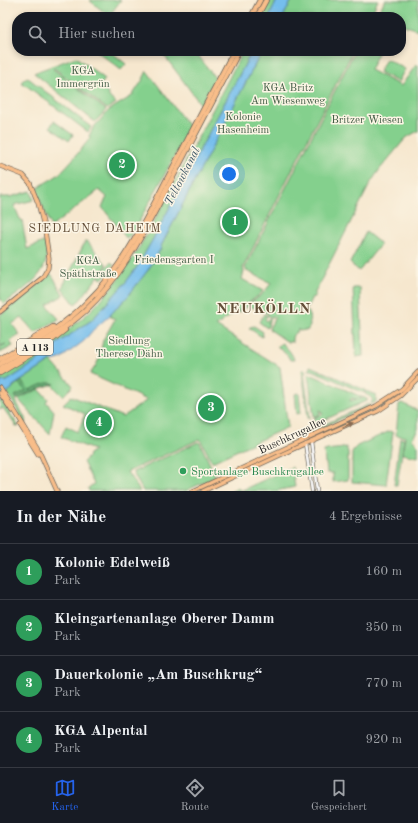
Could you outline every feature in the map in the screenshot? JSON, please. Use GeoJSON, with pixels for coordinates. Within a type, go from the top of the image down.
{"type":"FeatureCollection","features":[{"type":"Feature","properties":{"kind":"highway"},"geometry":{"type":"LineString","coordinates":[[252,12],[257,0]]}},
{"type":"Feature","properties":{"kind":"highway"},"geometry":{"type":"LineString","coordinates":[[255,12],[260,0]]}},
{"type":"Feature","properties":{"kind":"highway"},"geometry":{"type":"LineString","coordinates":[[263,6],[266,0]]}},
{"type":"Feature","properties":{"kind":"highway"},"geometry":{"type":"LineString","coordinates":[[258,12],[267,4],[269,0]]}},
{"type":"Feature","properties":{"kind":"highway","name":"A 113"},"geometry":{"type":"LineString","coordinates":[[0,364],[57,328],[88,302],[119,266],[232,56]]}},
{"type":"Feature","properties":{"kind":"highway","name":"A 113"},"geometry":{"type":"LineString","coordinates":[[0,368],[70,324],[108,286],[122,268],[135,249],[147,227],[236,56]]}},
{"type":"Feature","properties":{"kind":"highway"},"geometry":{"type":"LineString","coordinates":[[0,373],[56,338],[70,324]]}},
{"type":"Feature","properties":{"kind":"highway"},"geometry":{"type":"LineString","coordinates":[[0,359],[43,332],[53,327],[57,328]]}},
{"type":"Feature","properties":{"kind":"main road"},"geometry":{"type":"LineString","coordinates":[[0,166],[23,175],[29,181],[38,203],[47,237],[49,258],[47,270],[44,276],[0,312]]}},
{"type":"Feature","properties":{"kind":"main road","name":"Buschkrugallee"},"geometry":{"type":"LineString","coordinates":[[203,491],[219,481],[376,406],[397,392],[418,372]]}},
{"type":"Feature","properties":{"kind":"main road","name":"Buschkrugallee"},"geometry":{"type":"LineString","coordinates":[[193,491],[378,411],[400,396],[418,378]]}},
{"type":"Feature","properties":{"kind":"main road"},"geometry":{"type":"LineString","coordinates":[[0,387],[4,397],[36,449],[57,491]]}},
{"type":"Feature","properties":{"kind":"main road"},"geometry":{"type":"LineString","coordinates":[[0,393],[4,397]]}},
{"type":"Feature","properties":{"kind":"street"},"geometry":{"type":"LineString","coordinates":[[310,441],[317,491]]}},
{"type":"Feature","properties":{"kind":"street"},"geometry":{"type":"LineString","coordinates":[[306,443],[312,491]]}},
{"type":"Feature","properties":{"kind":"green space"},"geometry":{"type":"Polygon","coordinates":[[[89,0],[121,0],[112,12],[104,12],[89,0]]]}},
{"type":"Feature","properties":{"kind":"green space"},"geometry":{"type":"Polygon","coordinates":[[[271,0],[277,0],[271,12],[264,12],[271,0]]]}},
{"type":"Feature","properties":{"kind":"green space"},"geometry":{"type":"Polygon","coordinates":[[[292,0],[378,0],[372,12],[286,12],[292,0]]]}},
{"type":"Feature","properties":{"kind":"green space"},"geometry":{"type":"Polygon","coordinates":[[[385,0],[418,0],[418,30],[406,26],[406,12],[379,12],[385,0]]]}},
{"type":"Feature","properties":{"kind":"green space"},"geometry":{"type":"Polygon","coordinates":[[[103,56],[116,56],[126,64],[121,70],[103,56]]]}},
{"type":"Feature","properties":{"kind":"green space"},"geometry":{"type":"Polygon","coordinates":[[[165,56],[199,56],[215,78],[201,105],[165,56]]]}},
{"type":"Feature","properties":{"kind":"green space"},"geometry":{"type":"Polygon","coordinates":[[[240,56],[249,56],[153,239],[137,267],[126,282],[92,320],[46,351],[36,362],[7,381],[0,382],[0,376],[68,330],[103,298],[116,282],[138,249],[240,56]]]}},
{"type":"Feature","properties":{"kind":"green space"},"geometry":{"type":"Polygon","coordinates":[[[259,56],[350,56],[243,268],[244,271],[242,279],[263,291],[216,326],[280,367],[288,427],[212,462],[200,439],[127,472],[140,491],[89,491],[88,488],[94,484],[83,462],[94,450],[61,437],[66,426],[78,432],[85,414],[63,404],[71,396],[123,417],[147,400],[90,374],[101,355],[103,340],[115,319],[109,316],[128,296],[148,270],[259,56]]]}},
{"type":"Feature","properties":{"kind":"green space","name":"Britzer Wiesen"},"geometry":{"type":"Polygon","coordinates":[[[352,56],[377,56],[370,70],[401,86],[416,65],[418,65],[418,131],[405,139],[371,182],[315,292],[315,297],[312,297],[306,310],[309,312],[310,326],[307,331],[299,331],[298,329],[293,336],[292,343],[290,341],[289,343],[269,329],[275,317],[274,316],[272,318],[267,315],[267,312],[265,313],[256,308],[247,307],[237,314],[238,311],[252,302],[268,288],[271,283],[247,271],[245,268],[352,56]]]}},
{"type":"Feature","properties":{"kind":"green space","name":"KGA Immergrün"},"geometry":{"type":"Polygon","coordinates":[[[76,57],[105,79],[101,85],[110,98],[116,103],[107,109],[54,68],[53,69],[106,110],[95,122],[34,73],[76,57]]]}},
{"type":"Feature","properties":{"kind":"green space"},"geometry":{"type":"Polygon","coordinates":[[[386,59],[405,69],[398,82],[379,72],[386,59]]]}},
{"type":"Feature","properties":{"kind":"green space"},"geometry":{"type":"Polygon","coordinates":[[[147,71],[190,128],[135,229],[127,239],[102,207],[107,197],[99,190],[51,227],[36,191],[40,186],[59,174],[71,161],[90,138],[89,136],[93,128],[109,110],[132,96],[147,71]]]}},
{"type":"Feature","properties":{"kind":"green space"},"geometry":{"type":"Polygon","coordinates":[[[27,77],[91,127],[88,132],[21,82],[27,77]]]}},
{"type":"Feature","properties":{"kind":"green space"},"geometry":{"type":"Polygon","coordinates":[[[54,121],[73,135],[69,141],[50,127],[54,121]]]}},
{"type":"Feature","properties":{"kind":"green space"},"geometry":{"type":"Polygon","coordinates":[[[31,191],[34,200],[14,205],[20,219],[22,220],[27,249],[43,242],[45,243],[47,254],[45,263],[42,271],[29,286],[4,304],[1,299],[0,300],[0,197],[10,197],[31,191]]]}},
{"type":"Feature","properties":{"kind":"green space"},"geometry":{"type":"Polygon","coordinates":[[[366,232],[381,244],[359,271],[350,263],[366,232]]]}},
{"type":"Feature","properties":{"kind":"green space","name":"KGA Späthstraße"},"geometry":{"type":"Polygon","coordinates":[[[86,240],[107,265],[80,300],[75,304],[62,288],[86,240]]]}},
{"type":"Feature","properties":{"kind":"green space"},"geometry":{"type":"Polygon","coordinates":[[[111,262],[114,265],[101,279],[99,277],[111,262]]]}},
{"type":"Feature","properties":{"kind":"green space"},"geometry":{"type":"Polygon","coordinates":[[[50,273],[63,294],[47,305],[59,319],[35,333],[22,318],[12,324],[20,335],[10,341],[13,346],[0,353],[0,347],[6,344],[0,346],[0,315],[42,282],[50,273]]]}},
{"type":"Feature","properties":{"kind":"green space"},"geometry":{"type":"Polygon","coordinates":[[[353,288],[360,288],[363,356],[356,357],[353,288]]]}},
{"type":"Feature","properties":{"kind":"green space"},"geometry":{"type":"Polygon","coordinates":[[[264,314],[267,316],[265,319],[267,321],[269,318],[271,319],[267,328],[259,322],[264,314]]]}},
{"type":"Feature","properties":{"kind":"green space"},"geometry":{"type":"Polygon","coordinates":[[[254,326],[263,332],[262,337],[249,328],[254,326]]]}},
{"type":"Feature","properties":{"kind":"green space"},"geometry":{"type":"Polygon","coordinates":[[[282,343],[291,353],[294,360],[290,360],[288,356],[277,346],[282,343]]]}},
{"type":"Feature","properties":{"kind":"green space"},"geometry":{"type":"Polygon","coordinates":[[[51,361],[73,386],[63,396],[52,385],[55,384],[52,383],[29,390],[21,381],[51,361]]]}},
{"type":"Feature","properties":{"kind":"green space"},"geometry":{"type":"Polygon","coordinates":[[[310,366],[365,390],[364,393],[309,370],[310,366]]]}},
{"type":"Feature","properties":{"kind":"green space"},"geometry":{"type":"Polygon","coordinates":[[[302,370],[305,370],[306,372],[304,373],[310,418],[308,418],[302,370]]]}},
{"type":"Feature","properties":{"kind":"green space"},"geometry":{"type":"Polygon","coordinates":[[[308,374],[362,397],[357,399],[362,399],[363,397],[368,400],[322,421],[315,423],[314,418],[323,414],[321,410],[320,414],[314,417],[308,374]]]}},
{"type":"Feature","properties":{"kind":"green space"},"geometry":{"type":"Polygon","coordinates":[[[21,381],[29,390],[45,383],[55,384],[35,390],[17,399],[15,396],[26,391],[18,383],[21,381]]]}},
{"type":"Feature","properties":{"kind":"green space"},"geometry":{"type":"Polygon","coordinates":[[[18,383],[26,391],[15,396],[26,420],[25,424],[7,392],[18,383]]]}},
{"type":"Feature","properties":{"kind":"green space"},"geometry":{"type":"Polygon","coordinates":[[[39,389],[48,399],[46,402],[54,411],[50,434],[18,399],[39,389]]]}},
{"type":"Feature","properties":{"kind":"green space"},"geometry":{"type":"Polygon","coordinates":[[[366,391],[376,395],[376,402],[372,404],[371,402],[373,401],[370,396],[365,394],[366,391]]]}},
{"type":"Feature","properties":{"kind":"green space"},"geometry":{"type":"Polygon","coordinates":[[[299,393],[301,413],[297,414],[295,394],[299,393]]]}},
{"type":"Feature","properties":{"kind":"green space"},"geometry":{"type":"Polygon","coordinates":[[[395,396],[396,397],[381,407],[313,439],[324,431],[377,407],[395,396]]]}},
{"type":"Feature","properties":{"kind":"green space"},"geometry":{"type":"Polygon","coordinates":[[[0,398],[19,427],[16,426],[3,408],[0,410],[0,398]]]}},
{"type":"Feature","properties":{"kind":"green space"},"geometry":{"type":"Polygon","coordinates":[[[402,403],[418,411],[418,429],[412,439],[418,445],[418,457],[402,454],[405,437],[396,435],[399,404],[402,403]]]}},
{"type":"Feature","properties":{"kind":"green space"},"geometry":{"type":"Polygon","coordinates":[[[369,404],[369,406],[310,433],[309,426],[313,427],[323,425],[369,404]]]}},
{"type":"Feature","properties":{"kind":"green space"},"geometry":{"type":"Polygon","coordinates":[[[390,431],[393,433],[386,485],[352,482],[352,452],[354,449],[357,446],[390,431]]]}},
{"type":"Feature","properties":{"kind":"green space"},"geometry":{"type":"Polygon","coordinates":[[[400,438],[404,439],[397,485],[394,485],[400,438]]]}},
{"type":"Feature","properties":{"kind":"green space","name":"Sportanlage Buschkrugallee"},"geometry":{"type":"Polygon","coordinates":[[[198,442],[200,443],[216,477],[185,491],[143,491],[133,472],[198,442]]]}},
{"type":"Feature","properties":{"kind":"green space"},"geometry":{"type":"Polygon","coordinates":[[[346,447],[348,452],[348,480],[333,482],[333,473],[327,473],[324,451],[346,447]]]}},
{"type":"Feature","properties":{"kind":"green space"},"geometry":{"type":"Polygon","coordinates":[[[292,467],[295,487],[275,491],[240,491],[292,467]]]}},
{"type":"Feature","properties":{"kind":"green space"},"geometry":{"type":"Polygon","coordinates":[[[238,487],[240,491],[230,491],[238,487]]]}},
{"type":"Feature","properties":{"kind":"water"},"geometry":{"type":"Polygon","coordinates":[[[277,0],[292,0],[286,12],[271,12],[277,0]]]}},
{"type":"Feature","properties":{"kind":"water"},"geometry":{"type":"Polygon","coordinates":[[[249,56],[259,56],[161,248],[148,270],[128,296],[93,330],[84,341],[60,359],[51,361],[13,386],[12,389],[0,397],[0,382],[7,381],[36,362],[46,351],[92,320],[126,282],[137,267],[249,56]]]}},
{"type":"Feature","properties":{"kind":"place","name":"Kleingartenanlage Oberer Damm"},"geometry":{"type":"Point","coordinates":[122,165]}},
{"type":"Feature","properties":{"kind":"place","name":"Kolonie Edelweiß"},"geometry":{"type":"Point","coordinates":[235,222]}},
{"type":"Feature","properties":{"kind":"place","name":"Dauerkolonie „Am Buschkrug“"},"geometry":{"type":"Point","coordinates":[211,408]}},
{"type":"Feature","properties":{"kind":"place","name":"KGA Alpental"},"geometry":{"type":"Point","coordinates":[99,423]}},
{"type":"Feature","properties":{"kind":"place","name":"Sportanlage Buschkrugallee"},"geometry":{"type":"Point","coordinates":[183,471]}},
{"type":"Feature","properties":{"kind":"district","name":"SIEDLUNG DAHEIM"},"geometry":{"type":"Point","coordinates":[95,228]}},
{"type":"Feature","properties":{"kind":"district","name":"NEUKÖLLN"},"geometry":{"type":"Point","coordinates":[264,308]}},
{"type":"Feature","properties":{"kind":"park label","name":"KGA Britz Am Wiesenweg"},"geometry":{"type":"Point","coordinates":[288,93]}},
{"type":"Feature","properties":{"kind":"park label","name":"Kolonie Hasenheim"},"geometry":{"type":"Point","coordinates":[243,122]}},
{"type":"Feature","properties":{"kind":"park label","name":"Friedensgarten I"},"geometry":{"type":"Point","coordinates":[174,259]}},
{"type":"Feature","properties":{"kind":"park label","name":"Siedlung Therese Dähn"},"geometry":{"type":"Point","coordinates":[129,346]}},
{"type":"Feature","properties":{"kind":"water label","name":"Teltowkanal"},"geometry":{"type":"Point","coordinates":[182,176]}}]}
